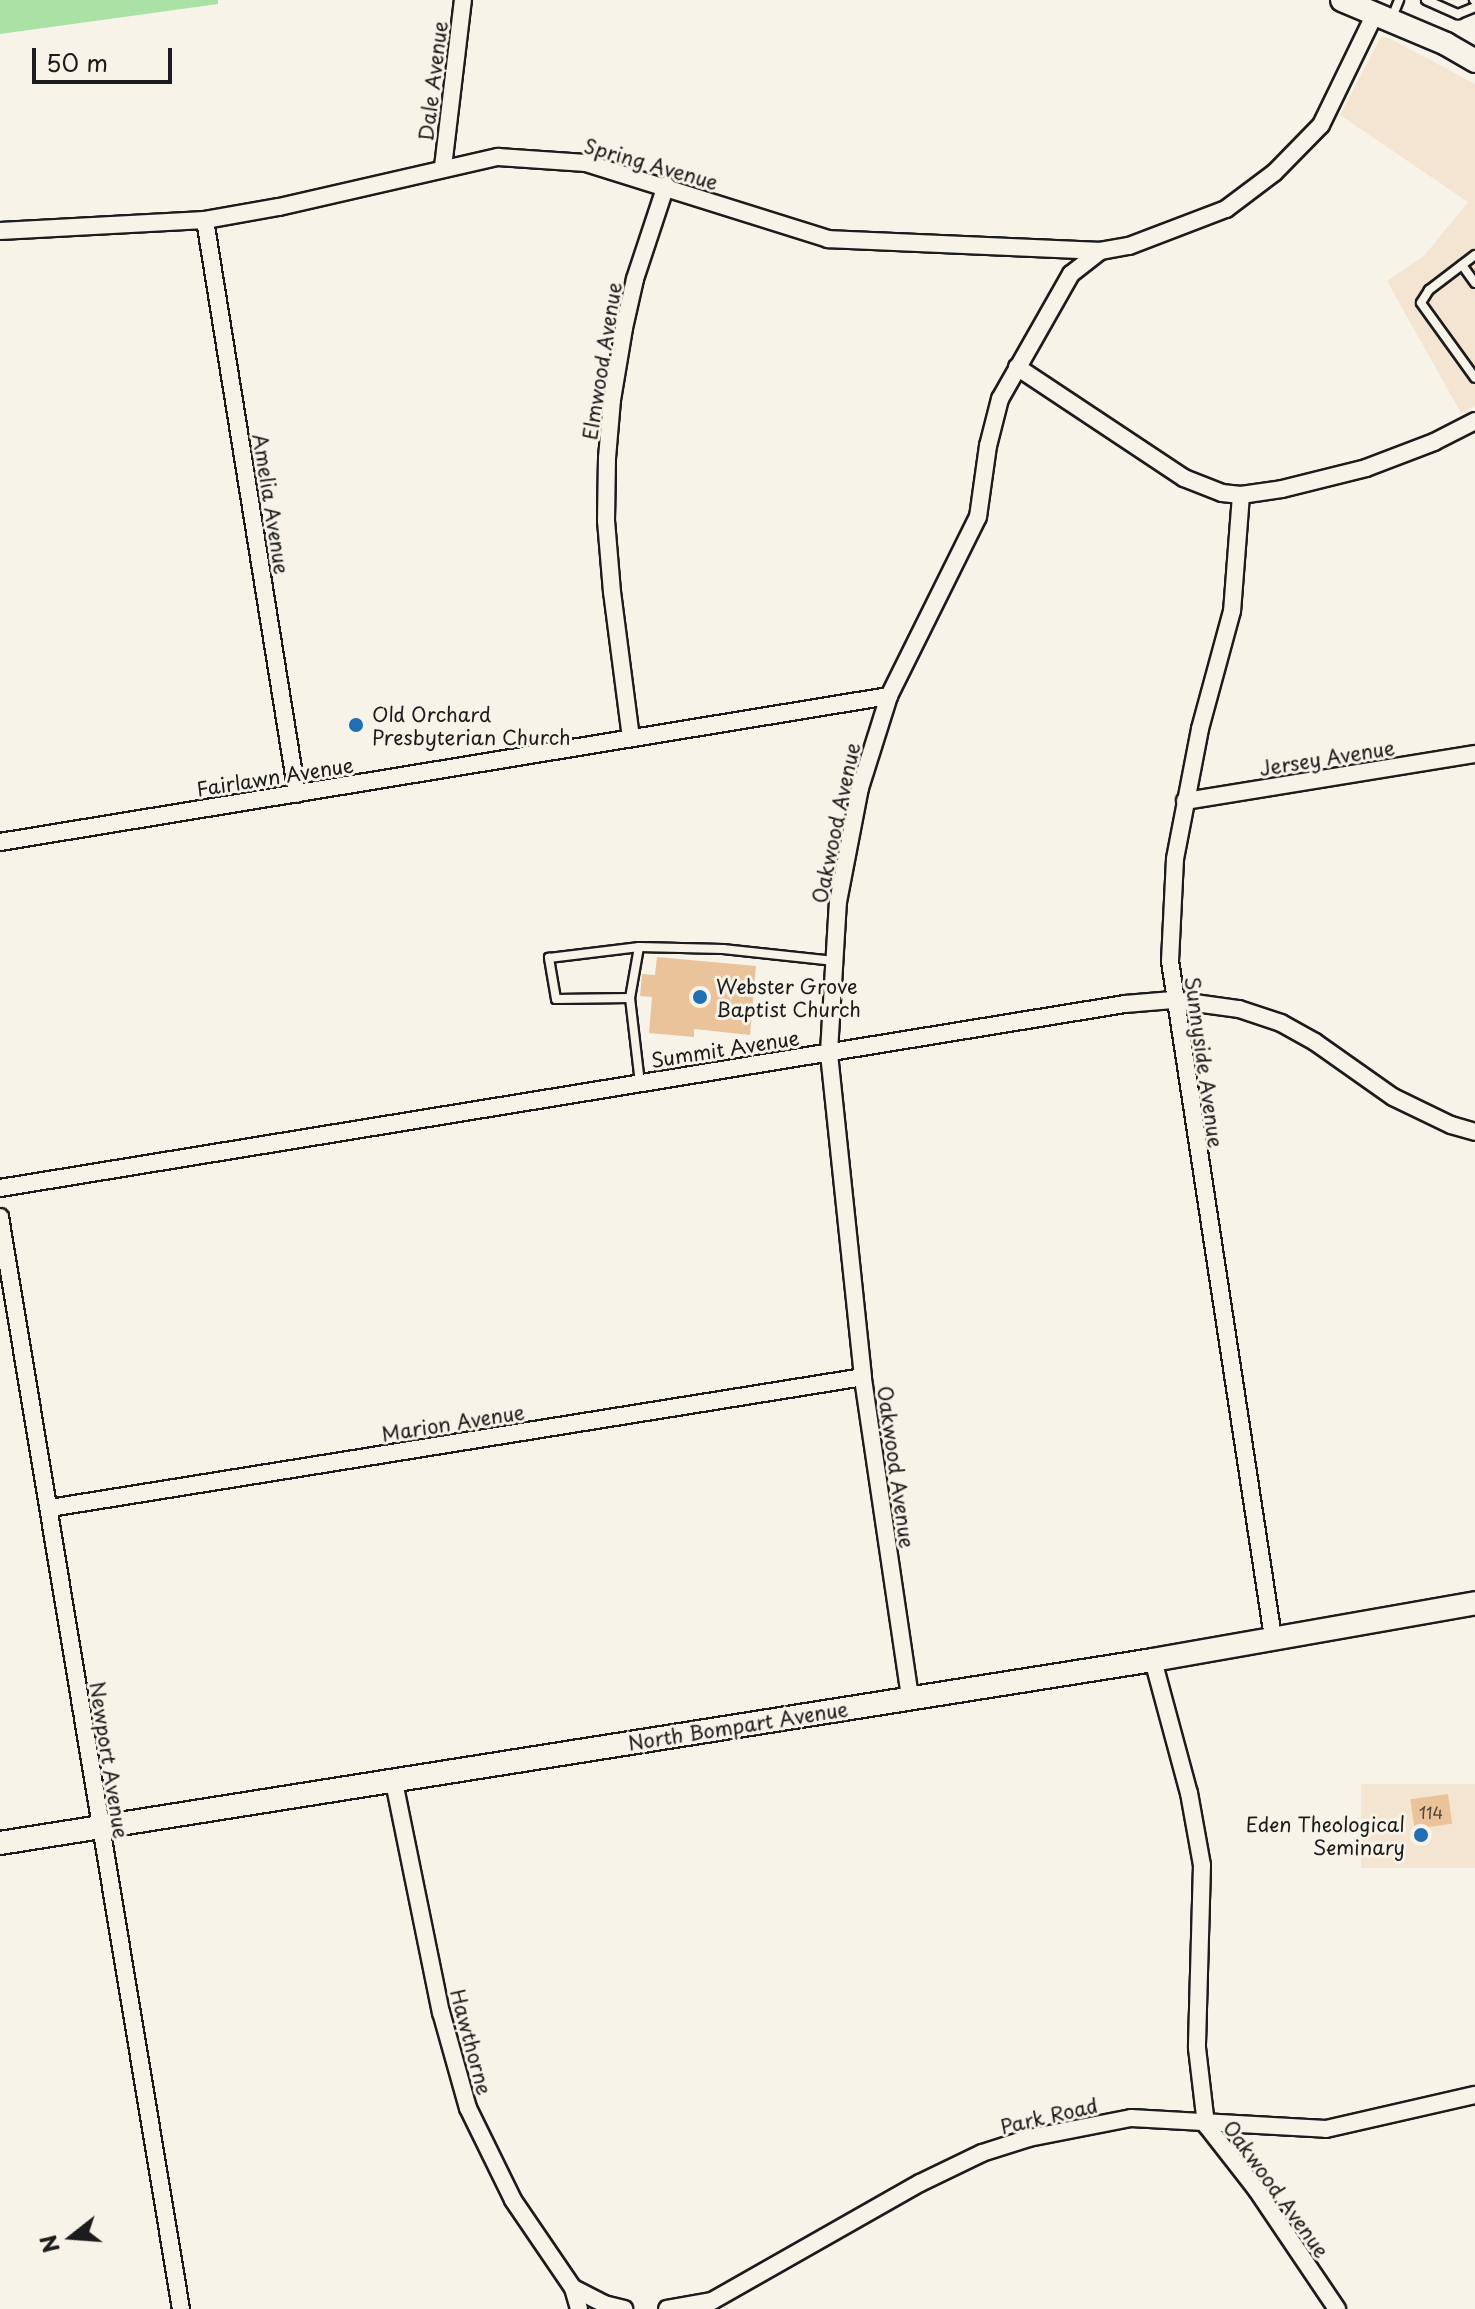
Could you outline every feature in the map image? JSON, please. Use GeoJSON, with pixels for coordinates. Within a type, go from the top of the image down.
{"type":"FeatureCollection","features":[{"type":"Feature","properties":{"kind":"street","name":"Dale Avenue"},"geometry":{"type":"LineString","coordinates":[[443,167],[463,0]]}},
{"type":"Feature","properties":{"kind":"street"},"geometry":{"type":"LineString","coordinates":[[1345,1],[1389,11],[1475,61]]}},
{"type":"Feature","properties":{"kind":"street","name":"Oakwood Avenue"},"geometry":{"type":"LineString","coordinates":[[910,1697],[863,1377],[829,1052],[834,961],[847,851],[860,788],[889,696],[978,517],[1000,399],[1071,274],[1100,251],[1129,246],[1226,209],[1274,173],[1321,125],[1389,11]]}},
{"type":"Feature","properties":{"kind":"street","name":"Spring Avenue"},"geometry":{"type":"LineString","coordinates":[[0,231],[205,220],[279,207],[443,167],[498,157],[586,163],[666,185],[828,239],[1100,251]]}},
{"type":"Feature","properties":{"kind":"street","name":"Elmwood Avenue"},"geometry":{"type":"LineString","coordinates":[[631,738],[612,592],[606,521],[607,458],[612,400],[626,316],[666,185]]}},
{"type":"Feature","properties":{"kind":"street","name":"Amelia Avenue"},"geometry":{"type":"LineString","coordinates":[[205,220],[297,794]]}},
{"type":"Feature","properties":{"kind":"street"},"geometry":{"type":"LineString","coordinates":[[1017,367],[1192,482],[1241,495],[1282,489],[1366,468],[1434,442],[1475,421]]}},
{"type":"Feature","properties":{"kind":"street","name":"Sunnyside Avenue"},"geometry":{"type":"LineString","coordinates":[[1241,495],[1232,611],[1200,729],[1185,801],[1171,912],[1173,1000],[1273,1637]]}},
{"type":"Feature","properties":{"kind":"street","name":"Fairlawn Avenue"},"geometry":{"type":"LineString","coordinates":[[0,842],[889,696]]}},
{"type":"Feature","properties":{"kind":"street","name":"Jersey Avenue"},"geometry":{"type":"LineString","coordinates":[[1185,801],[1475,754]]}},
{"type":"Feature","properties":{"kind":"street","name":"Summit Avenue"},"geometry":{"type":"LineString","coordinates":[[0,1188],[829,1052],[1173,1000],[1239,1009],[1281,1023],[1315,1042],[1393,1097],[1451,1125],[1475,1132]]}},
{"type":"Feature","properties":{"kind":"street","name":"Newport Avenue"},"geometry":{"type":"LineString","coordinates":[[0,1217],[181,2309]]}},
{"type":"Feature","properties":{"kind":"street","name":"Marion Avenue"},"geometry":{"type":"LineString","coordinates":[[50,1508],[863,1377]]}},
{"type":"Feature","properties":{"kind":"street","name":"North Bompart Avenue"},"geometry":{"type":"LineString","coordinates":[[0,1843],[1153,1660],[1475,1603]]}},
{"type":"Feature","properties":{"kind":"street","name":"Oakwood Avenue"},"geometry":{"type":"LineString","coordinates":[[1153,1660],[1189,1793],[1202,1865],[1197,2048],[1206,2125],[1256,2189],[1337,2309]]}},
{"type":"Feature","properties":{"kind":"street","name":"Hawthorne"},"geometry":{"type":"LineString","coordinates":[[394,1782],[441,2012],[468,2108],[513,2200],[573,2288]]}},
{"type":"Feature","properties":{"kind":"street","name":"Park Road"},"geometry":{"type":"LineString","coordinates":[[667,2309],[711,2305],[920,2183],[982,2153],[1029,2138],[1131,2118],[1206,2125],[1326,2129],[1475,2095]]}},
{"type":"Feature","properties":{"kind":"street"},"geometry":{"type":"LineString","coordinates":[[573,2288],[579,2309]]}},
{"type":"Feature","properties":{"kind":"street"},"geometry":{"type":"LineString","coordinates":[[573,2288],[604,2304],[624,2309]]}},
{"type":"Feature","properties":{"kind":"lane"},"geometry":{"type":"LineString","coordinates":[[1426,0],[1458,14],[1475,3]]}},
{"type":"Feature","properties":{"kind":"lane"},"geometry":{"type":"LineString","coordinates":[[1475,255],[1429,290],[1421,303],[1475,378]]}},
{"type":"Feature","properties":{"kind":"lane"},"geometry":{"type":"LineString","coordinates":[[1462,265],[1475,283]]}},
{"type":"Feature","properties":{"kind":"lane"},"geometry":{"type":"LineString","coordinates":[[630,998],[556,999],[549,958],[639,947],[723,949],[834,961]]}},
{"type":"Feature","properties":{"kind":"lane"},"geometry":{"type":"LineString","coordinates":[[639,947],[630,998],[640,1083]]}},
{"type":"Feature","properties":{"kind":"shaded area"},"geometry":{"type":"Polygon","coordinates":[[[1381,37],[1389,38],[1475,84],[1475,406],[1461,413],[1387,281],[1424,256],[1468,202],[1340,115],[1381,37]]]}},
{"type":"Feature","properties":{"kind":"shaded area","name":"Eden Theological Seminary"},"geometry":{"type":"Polygon","coordinates":[[[1361,1784],[1475,1784],[1475,1868],[1361,1868],[1361,1784]]]}},
{"type":"Feature","properties":{"kind":"green space"},"geometry":{"type":"Polygon","coordinates":[[[0,0],[218,0],[218,4],[0,34],[0,0]]]}},
{"type":"Feature","properties":{"kind":"building","name":"Webster Grove Baptist Church"},"geometry":{"type":"Polygon","coordinates":[[[657,957],[756,966],[750,1035],[694,1029],[694,1037],[649,1033],[652,997],[640,996],[642,974],[655,975],[657,957]]]}},
{"type":"Feature","properties":{"kind":"building"},"geometry":{"type":"Polygon","coordinates":[[[1448,1794],[1452,1824],[1415,1829],[1410,1799],[1448,1794]]]}},
{"type":"Feature","properties":{"kind":"place","name":"Old Orchard Presbyterian Church"},"geometry":{"type":"Point","coordinates":[356,725]}},
{"type":"Feature","properties":{"kind":"place","name":"Webster Grove Baptist Church"},"geometry":{"type":"Point","coordinates":[700,997]}},
{"type":"Feature","properties":{"kind":"place","name":"Eden Theological Seminary"},"geometry":{"type":"Point","coordinates":[1421,1835]}}]}
